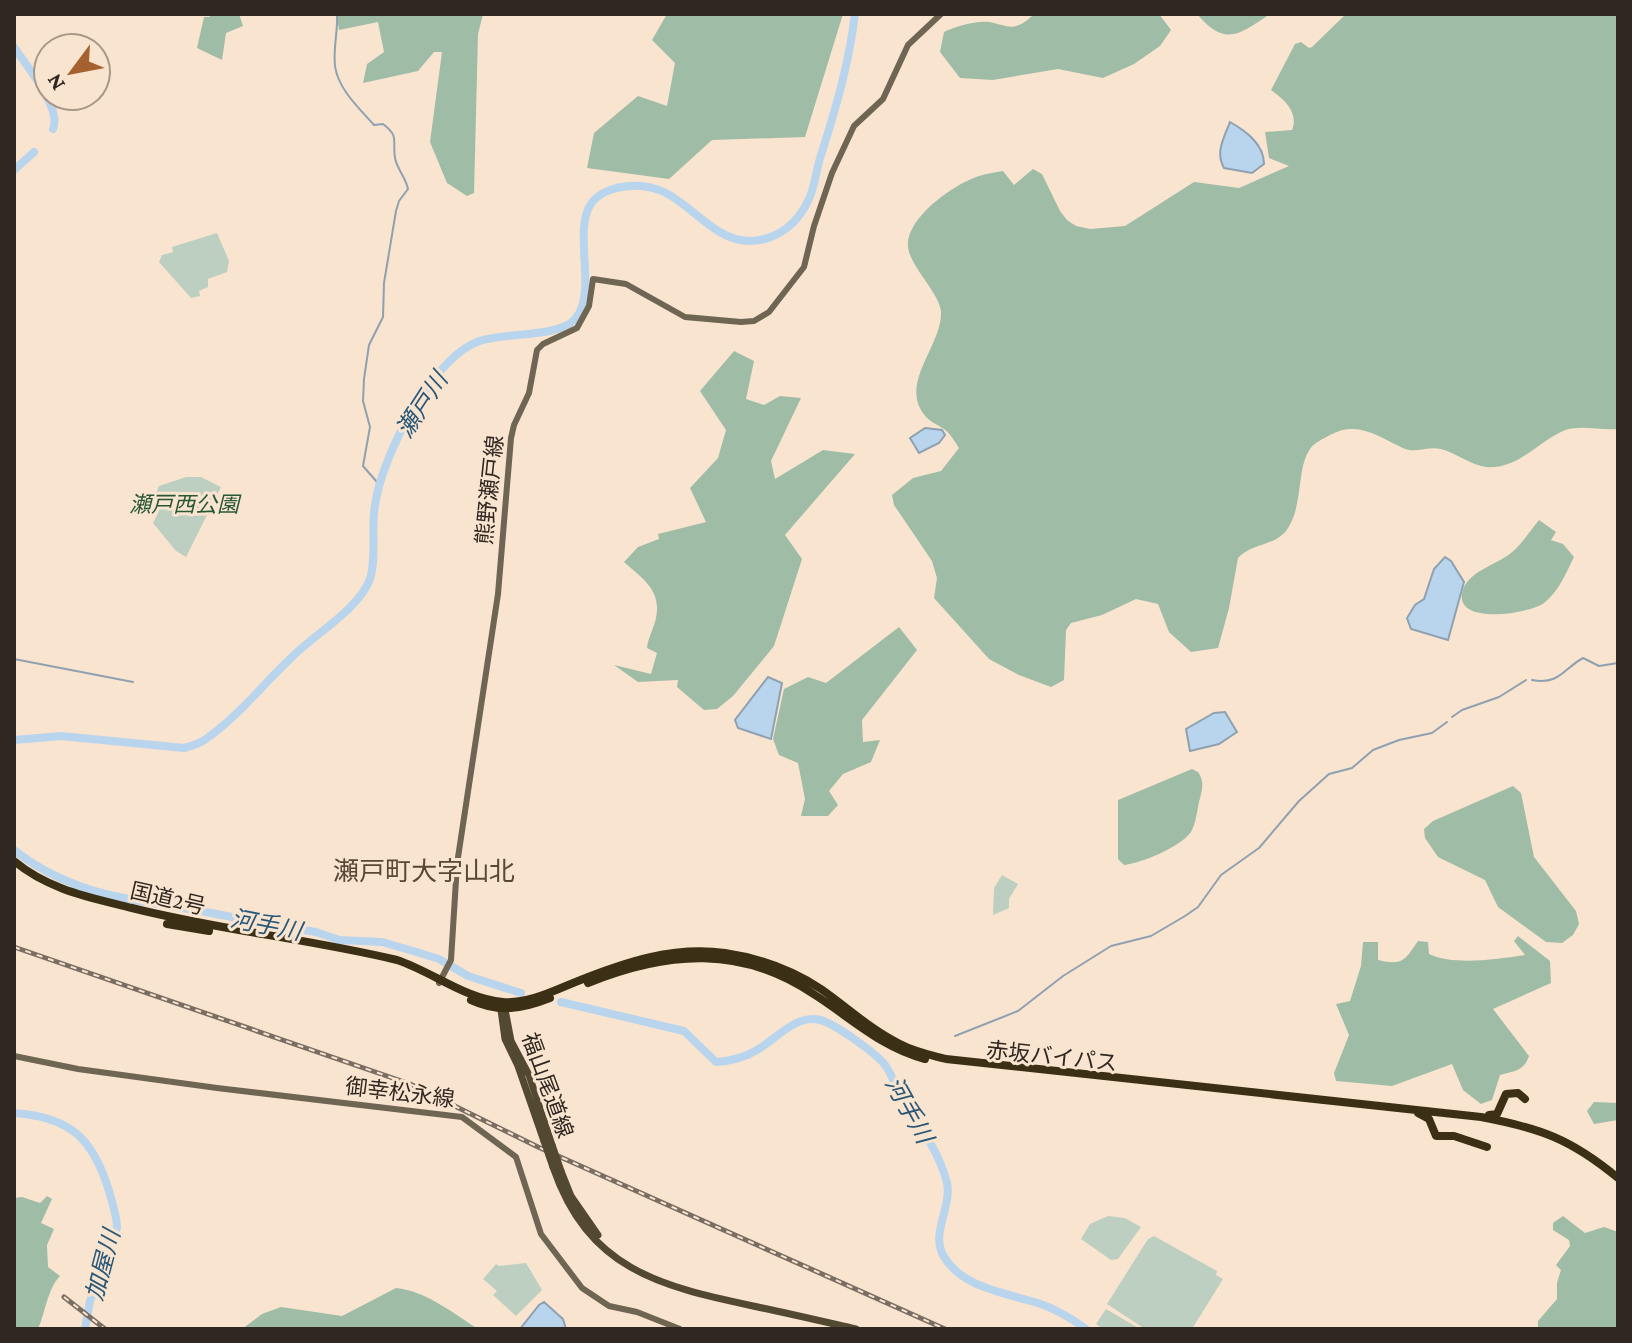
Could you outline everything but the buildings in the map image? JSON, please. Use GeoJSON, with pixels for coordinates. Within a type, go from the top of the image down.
{"type":"FeatureCollection","features":[{"type":"Feature","properties":{"kind":"highway","name":"国道2号"},"geometry":{"type":"LineString","coordinates":[[14,864],[55,892],[150,920],[385,961],[442,977],[479,1004],[504,1007]]}},
{"type":"Feature","properties":{"kind":"highway","name":"赤坂バイパス"},"geometry":{"type":"LineString","coordinates":[[504,1007],[642,957],[683,951],[725,953],[770,963],[805,979],[880,1033],[902,1045],[946,1059],[999,1068],[1433,1111],[1516,1123],[1567,1143],[1618,1178]]}},
{"type":"Feature","properties":{"kind":"highway","name":"赤坂バイパス"},"geometry":{"type":"LineString","coordinates":[[1110,1079],[1480,1119],[1526,1128],[1567,1143]]}},
{"type":"Feature","properties":{"kind":"highway"},"geometry":{"type":"LineString","coordinates":[[1516,1123],[1504,1117],[1500,1109],[1502,1099],[1506,1094],[1518,1093],[1525,1099]]}},
{"type":"Feature","properties":{"kind":"highway"},"geometry":{"type":"LineString","coordinates":[[1433,1111],[1492,1115],[1500,1109]]}},
{"type":"Feature","properties":{"kind":"highway"},"geometry":{"type":"LineString","coordinates":[[1414,1112],[1426,1116],[1436,1136],[1454,1136],[1487,1147]]}},
{"type":"Feature","properties":{"kind":"highway"},"geometry":{"type":"LineString","coordinates":[[1431,1130],[1435,1118],[1439,1117],[1480,1119]]}},
{"type":"Feature","properties":{"kind":"main road","name":"熊野瀬戸線"},"geometry":{"type":"LineString","coordinates":[[442,977],[451,960],[457,864],[498,594],[509,452],[514,425],[529,393],[537,350],[577,328],[589,306],[593,279],[626,284],[685,317],[741,322],[754,321],[769,312],[804,267],[832,173],[854,126],[883,99],[908,45],[941,14]]}},
{"type":"Feature","properties":{"kind":"main road","name":"福山尾道線"},"geometry":{"type":"LineString","coordinates":[[504,1007],[511,1041],[529,1075],[557,1169],[581,1211],[620,1260],[660,1283],[690,1293],[856,1329]]}},
{"type":"Feature","properties":{"kind":"main road","name":"御幸松永線"},"geometry":{"type":"LineString","coordinates":[[14,1056],[78,1069],[217,1088],[462,1117],[516,1157],[541,1234],[582,1288],[609,1306],[637,1312],[680,1329]]}},
{"type":"Feature","properties":{"kind":"green space"},"geometry":{"type":"Polygon","coordinates":[[[210,14],[239,14],[243,26],[226,33],[222,60],[197,48],[204,17],[210,17],[210,14]]]}},
{"type":"Feature","properties":{"kind":"green space"},"geometry":{"type":"Polygon","coordinates":[[[336,14],[483,14],[478,34],[474,193],[467,196],[447,183],[430,142],[442,52],[434,52],[418,71],[363,83],[367,64],[384,52],[378,22],[339,30],[336,14]]]}},
{"type":"Feature","properties":{"kind":"green space"},"geometry":{"type":"Polygon","coordinates":[[[667,14],[843,14],[805,137],[712,140],[669,179],[587,168],[594,133],[638,96],[667,106],[675,63],[652,40],[667,14]]]}},
{"type":"Feature","properties":{"kind":"green space"},"geometry":{"type":"Polygon","coordinates":[[[1035,14],[1159,14],[1171,30],[1160,46],[1134,64],[1103,78],[1058,69],[993,80],[960,78],[940,52],[944,32],[982,22],[1016,26],[1035,14]]]}},
{"type":"Feature","properties":{"kind":"green space"},"geometry":{"type":"Polygon","coordinates":[[[1197,14],[1270,14],[1241,32],[1224,34],[1197,14]]]}},
{"type":"Feature","properties":{"kind":"green space"},"geometry":{"type":"Polygon","coordinates":[[[1346,14],[1618,14],[1618,429],[1569,429],[1517,460],[1497,467],[1475,464],[1441,449],[1405,449],[1359,430],[1350,429],[1330,435],[1314,444],[1306,457],[1295,511],[1286,531],[1275,540],[1238,558],[1218,648],[1191,652],[1169,632],[1158,604],[1136,599],[1102,615],[1071,623],[1066,630],[1064,680],[1051,687],[1019,675],[989,659],[934,598],[937,578],[932,561],[894,505],[892,495],[913,478],[941,471],[959,448],[946,431],[926,417],[917,398],[920,373],[936,336],[941,311],[909,252],[908,240],[913,228],[943,195],[968,180],[1003,171],[1014,185],[1033,169],[1042,174],[1067,220],[1090,229],[1125,226],[1194,182],[1239,188],[1289,166],[1269,158],[1265,132],[1292,130],[1294,124],[1289,107],[1271,90],[1295,44],[1301,42],[1312,47],[1346,14]]]}},
{"type":"Feature","properties":{"kind":"green space"},"geometry":{"type":"Polygon","coordinates":[[[217,233],[229,261],[227,272],[208,279],[208,287],[199,291],[200,296],[191,298],[159,262],[162,255],[173,252],[172,247],[217,233]]]}},
{"type":"Feature","properties":{"kind":"green space"},"geometry":{"type":"Polygon","coordinates":[[[734,351],[754,361],[746,399],[764,405],[780,396],[801,398],[771,461],[775,479],[823,450],[855,454],[785,535],[802,559],[774,646],[733,696],[717,709],[704,710],[677,687],[678,680],[638,682],[614,665],[651,674],[657,653],[647,648],[656,618],[656,600],[644,579],[624,562],[638,547],[659,539],[658,534],[706,522],[690,488],[718,458],[726,430],[700,391],[734,351]]]}},
{"type":"Feature","properties":{"kind":"green space","name":"瀬戸西公園"},"geometry":{"type":"Polygon","coordinates":[[[186,477],[201,477],[221,487],[186,557],[176,551],[153,523],[159,511],[152,502],[159,486],[186,477]]]}},
{"type":"Feature","properties":{"kind":"green space"},"geometry":{"type":"Polygon","coordinates":[[[1539,520],[1556,532],[1551,540],[1563,544],[1574,557],[1554,593],[1544,603],[1524,611],[1494,614],[1469,609],[1462,601],[1466,583],[1511,553],[1539,520]]]}},
{"type":"Feature","properties":{"kind":"green space"},"geometry":{"type":"Polygon","coordinates":[[[899,627],[917,650],[862,720],[863,742],[880,740],[871,762],[843,774],[829,791],[838,805],[828,816],[801,816],[805,799],[798,763],[779,755],[773,739],[784,689],[808,677],[826,683],[899,627]]]}},
{"type":"Feature","properties":{"kind":"green space"},"geometry":{"type":"Polygon","coordinates":[[[1192,769],[1198,772],[1202,786],[1191,832],[1160,853],[1124,865],[1118,859],[1118,800],[1192,769]]]}},
{"type":"Feature","properties":{"kind":"green space"},"geometry":{"type":"Polygon","coordinates":[[[1513,786],[1521,793],[1534,857],[1576,911],[1579,924],[1573,935],[1562,943],[1546,942],[1498,907],[1485,880],[1438,857],[1425,838],[1424,829],[1433,821],[1513,786]]]}},
{"type":"Feature","properties":{"kind":"green space"},"geometry":{"type":"Polygon","coordinates":[[[1002,875],[1018,884],[1009,899],[1009,908],[993,915],[994,888],[1002,875]]]}},
{"type":"Feature","properties":{"kind":"green space"},"geometry":{"type":"Polygon","coordinates":[[[1518,936],[1550,961],[1551,983],[1493,1009],[1529,1056],[1522,1068],[1500,1075],[1492,1100],[1481,1104],[1463,1090],[1452,1064],[1392,1086],[1336,1081],[1334,1073],[1349,1035],[1336,1004],[1350,1001],[1361,966],[1363,942],[1378,942],[1378,960],[1386,962],[1402,960],[1418,941],[1428,942],[1429,954],[1439,958],[1476,960],[1525,955],[1514,941],[1518,936]]]}},
{"type":"Feature","properties":{"kind":"green space"},"geometry":{"type":"Polygon","coordinates":[[[1594,1102],[1618,1103],[1618,1120],[1594,1124],[1587,1111],[1594,1102]]]}},
{"type":"Feature","properties":{"kind":"green space"},"geometry":{"type":"Polygon","coordinates":[[[47,1196],[52,1199],[41,1223],[54,1229],[47,1245],[48,1267],[60,1276],[49,1294],[38,1329],[14,1329],[14,1198],[22,1197],[40,1203],[47,1196]]]}},
{"type":"Feature","properties":{"kind":"green space"},"geometry":{"type":"Polygon","coordinates":[[[1108,1216],[1125,1218],[1141,1227],[1118,1259],[1111,1260],[1081,1239],[1090,1224],[1108,1216]]]}},
{"type":"Feature","properties":{"kind":"green space"},"geometry":{"type":"Polygon","coordinates":[[[1563,1216],[1585,1233],[1604,1227],[1618,1232],[1618,1329],[1538,1329],[1538,1321],[1557,1299],[1561,1270],[1556,1265],[1570,1246],[1569,1240],[1553,1230],[1553,1223],[1563,1216]]]}},
{"type":"Feature","properties":{"kind":"green space"},"geometry":{"type":"Polygon","coordinates":[[[1154,1236],[1217,1271],[1216,1275],[1223,1279],[1192,1329],[1145,1329],[1107,1304],[1148,1239],[1154,1236]]]}},
{"type":"Feature","properties":{"kind":"green space"},"geometry":{"type":"Polygon","coordinates":[[[526,1263],[542,1290],[516,1316],[493,1295],[497,1291],[483,1279],[496,1264],[526,1263]]]}},
{"type":"Feature","properties":{"kind":"green space"},"geometry":{"type":"Polygon","coordinates":[[[396,1288],[429,1298],[478,1329],[242,1329],[262,1314],[281,1307],[342,1316],[396,1288]]]}},
{"type":"Feature","properties":{"kind":"green space"},"geometry":{"type":"Polygon","coordinates":[[[1106,1309],[1140,1329],[1103,1329],[1096,1324],[1106,1309]]]}},
{"type":"Feature","properties":{"kind":"water"},"geometry":{"type":"Polygon","coordinates":[[[1230,122],[1248,134],[1261,150],[1264,164],[1252,173],[1224,168],[1221,162],[1221,145],[1230,122]]]}},
{"type":"Feature","properties":{"kind":"water"},"geometry":{"type":"Polygon","coordinates":[[[925,428],[942,430],[945,435],[939,443],[919,453],[910,438],[925,428]]]}},
{"type":"Feature","properties":{"kind":"water"},"geometry":{"type":"Polygon","coordinates":[[[1445,557],[1464,582],[1448,640],[1411,629],[1407,618],[1415,605],[1424,599],[1434,569],[1445,557]]]}},
{"type":"Feature","properties":{"kind":"water"},"geometry":{"type":"Polygon","coordinates":[[[768,677],[782,683],[771,739],[738,728],[735,720],[768,677]]]}},
{"type":"Feature","properties":{"kind":"water"},"geometry":{"type":"Polygon","coordinates":[[[1225,712],[1237,732],[1219,744],[1190,751],[1186,729],[1214,713],[1225,712]]]}},
{"type":"Feature","properties":{"kind":"water"},"geometry":{"type":"Polygon","coordinates":[[[544,1302],[563,1319],[566,1329],[520,1329],[539,1305],[544,1302]]]}},
{"type":"Feature","properties":{"kind":"waterway"},"geometry":{"type":"LineString","coordinates":[[337,14],[335,60],[340,83],[374,125],[383,124],[392,132],[396,162],[408,189],[396,211],[384,283],[383,317],[369,345],[364,379],[363,401],[370,427],[363,466],[377,482],[382,481]]}},
{"type":"Feature","properties":{"kind":"waterway","name":"瀬戸川"},"geometry":{"type":"LineString","coordinates":[[14,740],[61,736],[184,748],[203,741],[218,730],[293,656],[347,611],[364,590],[372,572],[376,499],[392,449],[408,417],[442,370],[462,350],[477,342],[544,332],[567,325],[575,319],[585,292],[584,223],[588,209],[596,198],[625,186],[656,189],[667,193],[718,231],[744,241],[770,237],[792,224],[812,190],[841,85],[855,14]]}},
{"type":"Feature","properties":{"kind":"waterway"},"geometry":{"type":"LineString","coordinates":[[14,47],[48,99],[53,110],[53,129]]}},
{"type":"Feature","properties":{"kind":"waterway"},"geometry":{"type":"LineString","coordinates":[[14,170],[34,152]]}},
{"type":"Feature","properties":{"kind":"waterway"},"geometry":{"type":"LineString","coordinates":[[1532,680],[1555,678],[1583,658],[1599,666],[1618,663]]}},
{"type":"Feature","properties":{"kind":"waterway"},"geometry":{"type":"LineString","coordinates":[[14,659],[133,682]]}},
{"type":"Feature","properties":{"kind":"waterway"},"geometry":{"type":"LineString","coordinates":[[1452,717],[1462,710],[1499,697],[1526,680]]}},
{"type":"Feature","properties":{"kind":"waterway"},"geometry":{"type":"LineString","coordinates":[[955,1036],[1018,1011],[1063,976],[1111,946],[1151,936],[1185,916],[1198,907],[1221,875],[1259,848],[1299,801],[1329,774],[1352,768],[1373,750],[1399,740],[1432,733],[1447,722]]}},
{"type":"Feature","properties":{"kind":"waterway","name":"河手川"},"geometry":{"type":"LineString","coordinates":[[14,850],[59,878],[105,894],[316,932],[339,940],[382,942],[439,959],[468,976],[521,993]]}},
{"type":"Feature","properties":{"kind":"waterway","name":"河手川"},"geometry":{"type":"LineString","coordinates":[[561,1002],[684,1031],[716,1062],[752,1053],[795,1024],[811,1019],[826,1022],[845,1033],[885,1065],[939,1159],[948,1192],[940,1229],[940,1247],[951,1266],[985,1288],[1045,1305],[1086,1329]]}},
{"type":"Feature","properties":{"kind":"waterway","name":"加屋川"},"geometry":{"type":"LineString","coordinates":[[14,1113],[50,1119],[76,1134],[95,1157],[109,1191],[117,1228],[90,1301],[85,1329]]}},
{"type":"Feature","properties":{"kind":"railway"},"geometry":{"type":"LineString","coordinates":[[14,947],[410,1084],[538,1147],[945,1329]]}},
{"type":"Feature","properties":{"kind":"railway"},"geometry":{"type":"LineString","coordinates":[[64,1297],[105,1329]]}},
{"type":"Feature","properties":{"kind":"district","name":"瀬戸町大字山北"},"geometry":{"type":"Point","coordinates":[424,871]}}]}
